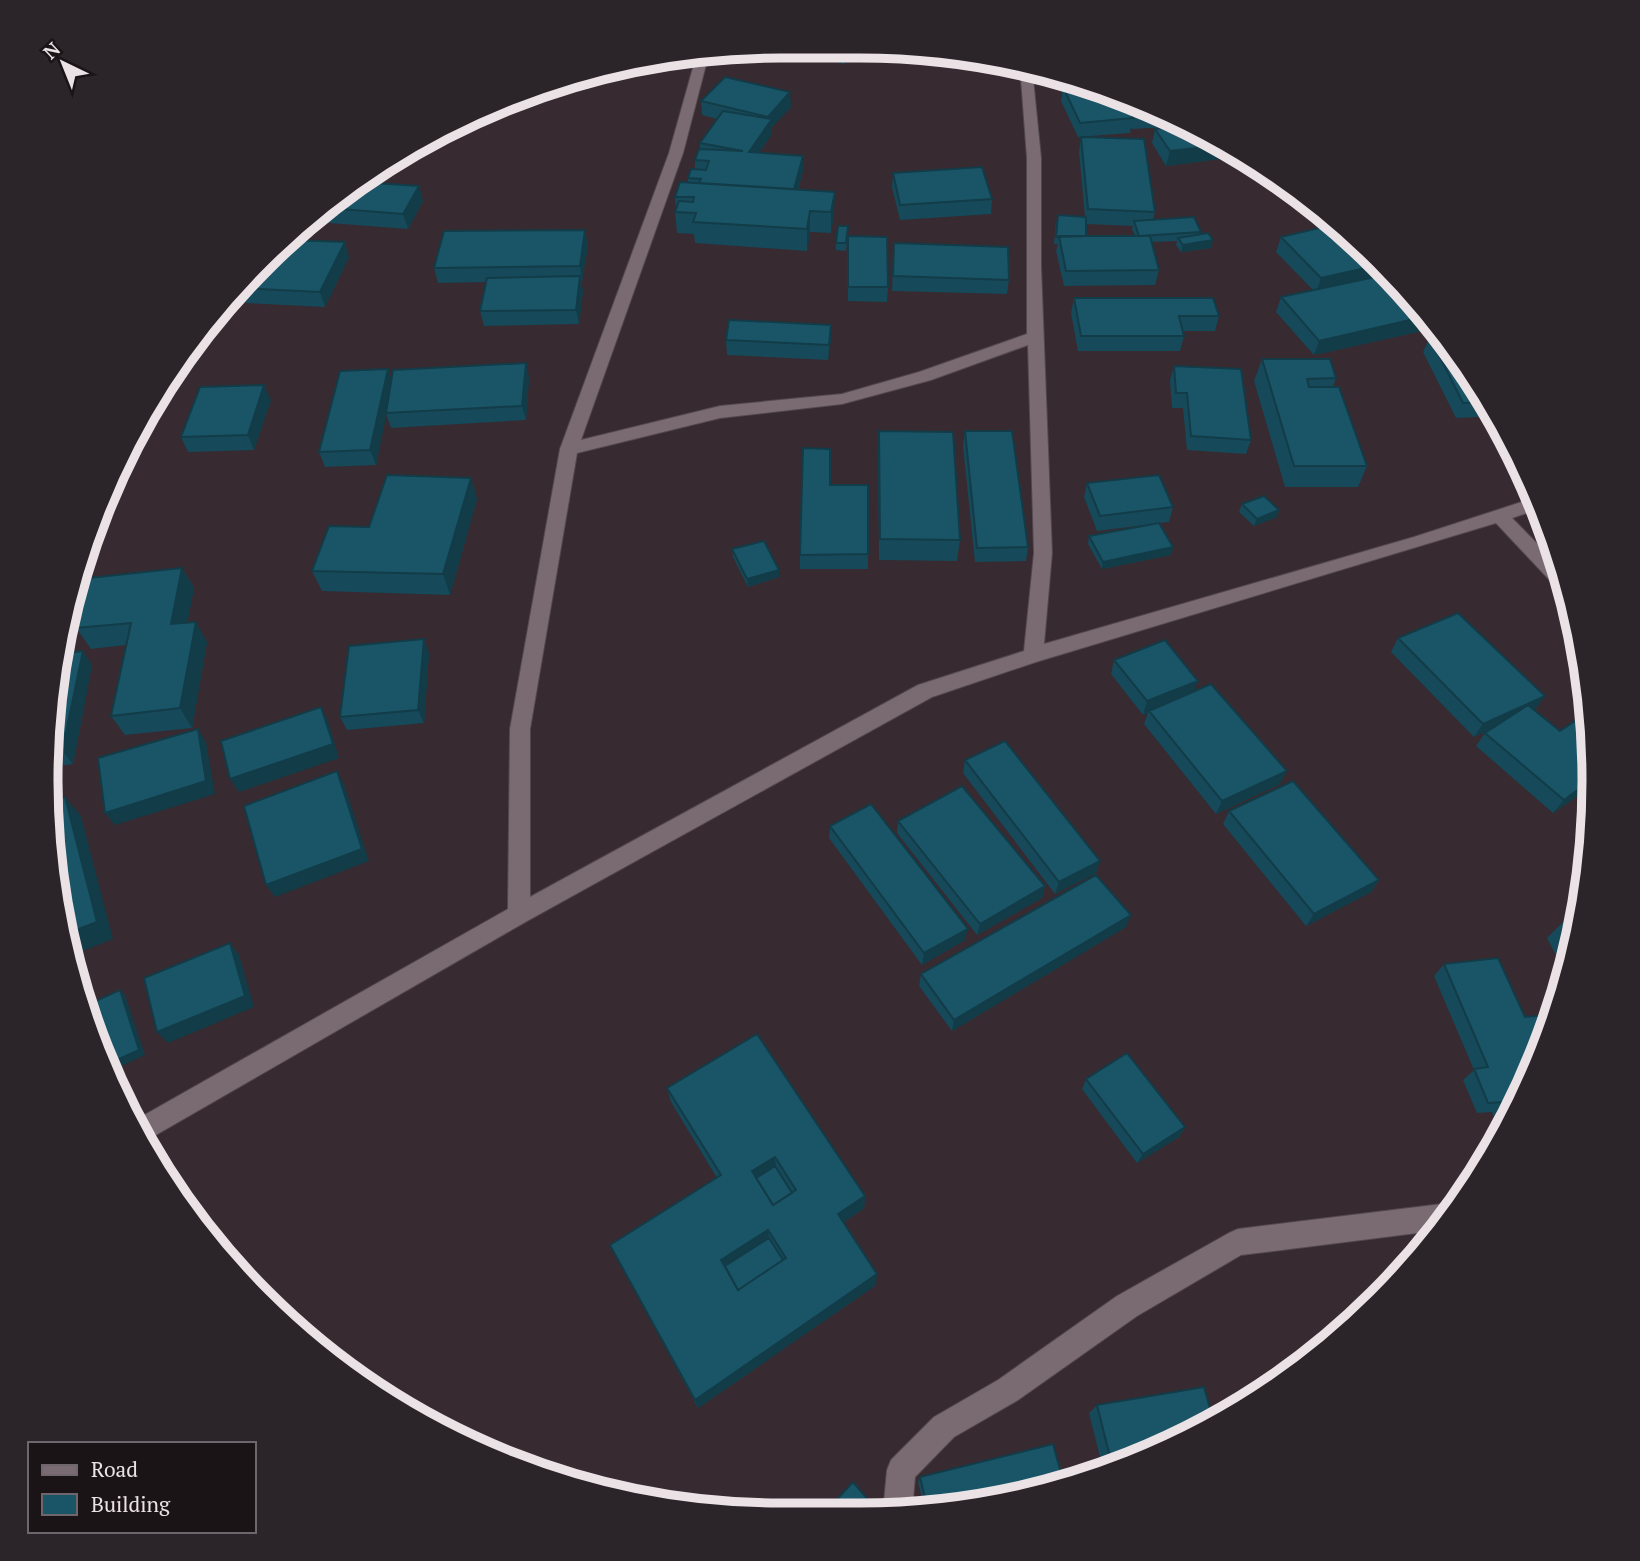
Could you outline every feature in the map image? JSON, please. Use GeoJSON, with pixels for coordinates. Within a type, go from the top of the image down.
{"type":"FeatureCollection","features":[{"type":"Feature","properties":{"kind":"street"},"geometry":{"type":"LineString","coordinates":[[519,914],[520,729],[569,449],[676,153],[701,62]]}},
{"type":"Feature","properties":{"kind":"street"},"geometry":{"type":"LineString","coordinates":[[1027,78],[1034,158],[1035,337],[1042,553],[1033,655]]}},
{"type":"Feature","properties":{"kind":"street"},"geometry":{"type":"LineString","coordinates":[[569,449],[720,412],[842,399],[925,376],[1035,337]]}},
{"type":"Feature","properties":{"kind":"street"},"geometry":{"type":"LineString","coordinates":[[147,1127],[519,914],[925,691],[1033,655],[1420,542],[1528,506]]}},
{"type":"Feature","properties":{"kind":"street"},"geometry":{"type":"LineString","coordinates":[[1499,514],[1550,568]]}},
{"type":"Feature","properties":{"kind":"street"},"geometry":{"type":"LineString","coordinates":[[898,1502],[901,1470],[944,1427],[1008,1390],[1127,1306],[1238,1242],[1434,1218]]}},
{"type":"Feature","properties":{"kind":"building"},"geometry":{"type":"Polygon","coordinates":[[[725,77],[790,92],[768,117],[701,101],[725,77]]]}},
{"type":"Feature","properties":{"kind":"building"},"geometry":{"type":"Polygon","coordinates":[[[1063,87],[1129,110],[1133,118],[1080,123],[1063,87]]]}},
{"type":"Feature","properties":{"kind":"building"},"geometry":{"type":"Polygon","coordinates":[[[723,111],[772,119],[749,152],[803,156],[794,189],[699,183],[701,179],[688,178],[691,169],[706,170],[709,161],[695,160],[699,149],[743,151],[700,143],[723,111]]]}},
{"type":"Feature","properties":{"kind":"building"},"geometry":{"type":"Polygon","coordinates":[[[1169,127],[1206,147],[1170,151],[1155,129],[1169,127]]]}},
{"type":"Feature","properties":{"kind":"building"},"geometry":{"type":"Polygon","coordinates":[[[1081,137],[1144,139],[1155,212],[1088,209],[1081,137]]]}},
{"type":"Feature","properties":{"kind":"building"},"geometry":{"type":"Polygon","coordinates":[[[982,167],[992,199],[900,205],[893,173],[982,167]]]}},
{"type":"Feature","properties":{"kind":"building"},"geometry":{"type":"Polygon","coordinates":[[[680,182],[835,192],[831,212],[810,211],[807,229],[693,222],[696,213],[675,212],[679,201],[693,202],[694,197],[675,197],[680,182]]]}},
{"type":"Feature","properties":{"kind":"building"},"geometry":{"type":"Polygon","coordinates":[[[375,183],[419,186],[403,214],[339,209],[375,183]]]}},
{"type":"Feature","properties":{"kind":"building"},"geometry":{"type":"Polygon","coordinates":[[[1058,215],[1086,217],[1086,236],[1056,237],[1058,215]]]}},
{"type":"Feature","properties":{"kind":"building"},"geometry":{"type":"Polygon","coordinates":[[[1194,217],[1201,232],[1139,236],[1134,221],[1194,217]]]}},
{"type":"Feature","properties":{"kind":"building"},"geometry":{"type":"Polygon","coordinates":[[[838,226],[848,226],[846,243],[836,243],[838,226]]]}},
{"type":"Feature","properties":{"kind":"building"},"geometry":{"type":"Polygon","coordinates":[[[1324,227],[1369,267],[1321,278],[1281,237],[1324,227]]]}},
{"type":"Feature","properties":{"kind":"building"},"geometry":{"type":"Polygon","coordinates":[[[585,230],[580,266],[434,268],[444,231],[585,230]]]}},
{"type":"Feature","properties":{"kind":"building"},"geometry":{"type":"Polygon","coordinates":[[[1208,233],[1213,240],[1183,245],[1178,238],[1208,233]]]}},
{"type":"Feature","properties":{"kind":"building"},"geometry":{"type":"Polygon","coordinates":[[[848,236],[887,237],[888,287],[848,287],[848,236]]]}},
{"type":"Feature","properties":{"kind":"building"},"geometry":{"type":"Polygon","coordinates":[[[1059,236],[1150,236],[1159,270],[1066,271],[1059,236]]]}},
{"type":"Feature","properties":{"kind":"building"},"geometry":{"type":"Polygon","coordinates":[[[300,240],[345,242],[320,292],[251,289],[300,240]]]}},
{"type":"Feature","properties":{"kind":"building"},"geometry":{"type":"Polygon","coordinates":[[[894,243],[1008,247],[1009,280],[893,276],[894,243]]]}},
{"type":"Feature","properties":{"kind":"building"},"geometry":{"type":"Polygon","coordinates":[[[580,276],[576,310],[480,311],[487,278],[580,276]]]}},
{"type":"Feature","properties":{"kind":"building"},"geometry":{"type":"Polygon","coordinates":[[[1378,276],[1415,319],[1319,341],[1281,297],[1378,276]]]}},
{"type":"Feature","properties":{"kind":"building"},"geometry":{"type":"Polygon","coordinates":[[[1074,298],[1213,298],[1219,316],[1179,316],[1184,336],[1081,336],[1074,298]]]}},
{"type":"Feature","properties":{"kind":"building"},"geometry":{"type":"Polygon","coordinates":[[[729,320],[831,325],[829,345],[726,340],[729,320]]]}},
{"type":"Feature","properties":{"kind":"building"},"geometry":{"type":"Polygon","coordinates":[[[1430,338],[1475,403],[1463,403],[1430,338]]]}},
{"type":"Feature","properties":{"kind":"building"},"geometry":{"type":"Polygon","coordinates":[[[1262,359],[1330,359],[1336,378],[1307,379],[1309,387],[1339,387],[1367,466],[1294,466],[1262,359]]]}},
{"type":"Feature","properties":{"kind":"building"},"geometry":{"type":"Polygon","coordinates":[[[526,363],[522,406],[386,413],[393,370],[526,363]]]}},
{"type":"Feature","properties":{"kind":"building"},"geometry":{"type":"Polygon","coordinates":[[[1174,366],[1241,369],[1251,440],[1191,436],[1187,393],[1176,393],[1174,366]]]}},
{"type":"Feature","properties":{"kind":"building"},"geometry":{"type":"Polygon","coordinates":[[[388,369],[370,450],[319,452],[340,371],[388,369]]]}},
{"type":"Feature","properties":{"kind":"building"},"geometry":{"type":"Polygon","coordinates":[[[264,385],[248,435],[181,437],[200,387],[264,385]]]}},
{"type":"Feature","properties":{"kind":"building"},"geometry":{"type":"Polygon","coordinates":[[[879,431],[953,432],[960,540],[880,539],[879,431]]]}},
{"type":"Feature","properties":{"kind":"building"},"geometry":{"type":"Polygon","coordinates":[[[965,431],[1012,431],[1028,547],[977,548],[965,431]]]}},
{"type":"Feature","properties":{"kind":"building"},"geometry":{"type":"Polygon","coordinates":[[[803,448],[830,449],[830,485],[868,485],[868,554],[800,555],[803,448]]]}},
{"type":"Feature","properties":{"kind":"building"},"geometry":{"type":"Polygon","coordinates":[[[387,475],[471,478],[443,574],[312,571],[329,526],[369,527],[387,475]]]}},
{"type":"Feature","properties":{"kind":"building"},"geometry":{"type":"Polygon","coordinates":[[[1159,475],[1173,507],[1100,516],[1087,483],[1159,475]]]}},
{"type":"Feature","properties":{"kind":"building"},"geometry":{"type":"Polygon","coordinates":[[[1264,496],[1279,510],[1257,519],[1242,504],[1264,496]]]}},
{"type":"Feature","properties":{"kind":"building"},"geometry":{"type":"Polygon","coordinates":[[[1159,523],[1173,547],[1103,562],[1089,536],[1159,523]]]}},
{"type":"Feature","properties":{"kind":"building"},"geometry":{"type":"Polygon","coordinates":[[[764,541],[779,570],[747,579],[732,549],[764,541]]]}},
{"type":"Feature","properties":{"kind":"building"},"geometry":{"type":"Polygon","coordinates":[[[182,568],[171,624],[196,622],[180,708],[111,716],[131,623],[76,628],[89,578],[182,568]]]}},
{"type":"Feature","properties":{"kind":"building"},"geometry":{"type":"Polygon","coordinates":[[[1458,613],[1545,696],[1483,724],[1398,638],[1458,613]]]}},
{"type":"Feature","properties":{"kind":"building"},"geometry":{"type":"Polygon","coordinates":[[[424,639],[418,710],[340,717],[349,646],[424,639]]]}},
{"type":"Feature","properties":{"kind":"building"},"geometry":{"type":"Polygon","coordinates":[[[1165,640],[1198,681],[1147,701],[1114,660],[1165,640]]]}},
{"type":"Feature","properties":{"kind":"building"},"geometry":{"type":"Polygon","coordinates":[[[83,651],[62,751],[59,751],[64,686],[70,653],[83,651]]]}},
{"type":"Feature","properties":{"kind":"building"},"geometry":{"type":"Polygon","coordinates":[[[1211,684],[1287,771],[1222,801],[1149,711],[1211,684]]]}},
{"type":"Feature","properties":{"kind":"building"},"geometry":{"type":"Polygon","coordinates":[[[1528,705],[1560,731],[1579,718],[1582,787],[1564,800],[1485,733],[1528,705]]]}},
{"type":"Feature","properties":{"kind":"building"},"geometry":{"type":"Polygon","coordinates":[[[321,707],[333,744],[230,779],[221,741],[321,707]]]}},
{"type":"Feature","properties":{"kind":"building"},"geometry":{"type":"Polygon","coordinates":[[[198,729],[206,781],[105,813],[98,758],[198,729]]]}},
{"type":"Feature","properties":{"kind":"building"},"geometry":{"type":"Polygon","coordinates":[[[1005,741],[1100,861],[1059,882],[965,760],[1005,741]]]}},
{"type":"Feature","properties":{"kind":"building"},"geometry":{"type":"Polygon","coordinates":[[[337,771],[362,849],[266,885],[244,806],[337,771]]]}},
{"type":"Feature","properties":{"kind":"building"},"geometry":{"type":"Polygon","coordinates":[[[1293,781],[1379,880],[1314,914],[1229,811],[1293,781]]]}},
{"type":"Feature","properties":{"kind":"building"},"geometry":{"type":"Polygon","coordinates":[[[962,786],[1045,886],[980,924],[898,821],[962,786]]]}},
{"type":"Feature","properties":{"kind":"building"},"geometry":{"type":"Polygon","coordinates":[[[65,797],[97,922],[74,931],[64,875],[58,800],[65,797]]]}},
{"type":"Feature","properties":{"kind":"building"},"geometry":{"type":"Polygon","coordinates":[[[871,804],[968,929],[924,953],[830,826],[871,804]]]}},
{"type":"Feature","properties":{"kind":"building"},"geometry":{"type":"Polygon","coordinates":[[[1096,875],[1131,915],[954,1020],[921,974],[1096,875]]]}},
{"type":"Feature","properties":{"kind":"building"},"geometry":{"type":"Polygon","coordinates":[[[230,943],[245,996],[157,1032],[144,978],[230,943]]]}},
{"type":"Feature","properties":{"kind":"building"},"geometry":{"type":"Polygon","coordinates":[[[1498,958],[1525,1017],[1543,1015],[1505,1106],[1503,1102],[1488,1103],[1474,1069],[1488,1067],[1444,964],[1498,958]]]}},
{"type":"Feature","properties":{"kind":"building"},"geometry":{"type":"Polygon","coordinates":[[[120,990],[139,1050],[115,1061],[93,1002],[120,990]]]}},
{"type":"Feature","properties":{"kind":"building"},"geometry":{"type":"Polygon","coordinates":[[[757,1034],[865,1196],[838,1214],[877,1274],[695,1400],[610,1245],[721,1175],[667,1088],[757,1034]],[[775,1157],[752,1171],[773,1205],[796,1190],[775,1157]],[[768,1230],[721,1260],[738,1290],[786,1258],[768,1230]]]}},
{"type":"Feature","properties":{"kind":"building"},"geometry":{"type":"Polygon","coordinates":[[[1127,1053],[1185,1127],[1143,1154],[1086,1079],[1127,1053]]]}},
{"type":"Feature","properties":{"kind":"building"},"geometry":{"type":"Polygon","coordinates":[[[775,1166],[792,1193],[773,1205],[756,1178],[775,1166]]]}},
{"type":"Feature","properties":{"kind":"building"},"geometry":{"type":"Polygon","coordinates":[[[769,1238],[783,1260],[738,1290],[725,1266],[769,1238]]]}},
{"type":"Feature","properties":{"kind":"building"},"geometry":{"type":"Polygon","coordinates":[[[1204,1387],[1211,1412],[1179,1429],[1110,1458],[1097,1405],[1204,1387]]]}},
{"type":"Feature","properties":{"kind":"building"},"geometry":{"type":"Polygon","coordinates":[[[1053,1444],[1061,1475],[1001,1489],[926,1500],[920,1477],[1053,1444]]]}},
{"type":"Feature","properties":{"kind":"building"},"geometry":{"type":"Polygon","coordinates":[[[853,1482],[870,1502],[869,1503],[834,1503],[853,1482]]]}}]}
